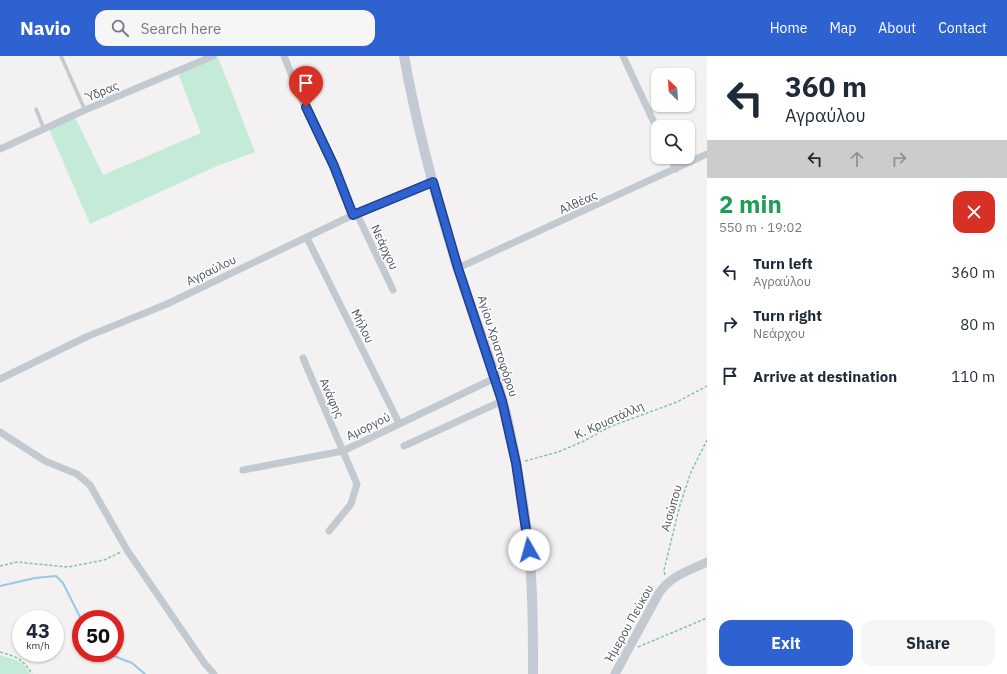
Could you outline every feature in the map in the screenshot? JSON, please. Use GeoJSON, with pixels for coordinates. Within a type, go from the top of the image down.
{"type":"FeatureCollection","features":[{"type":"Feature","properties":{"kind":"main road","name":"Αγίου Χριστοφόρου"},"geometry":{"type":"LineString","coordinates":[[404,56],[419,129],[433,182],[458,268],[502,401],[516,463],[530,560],[533,617],[533,674]]}},
{"type":"Feature","properties":{"kind":"street","name":"Ύδρας"},"geometry":{"type":"LineString","coordinates":[[0,149],[85,110],[213,56]]}},
{"type":"Feature","properties":{"kind":"street","name":"Νεάρχου"},"geometry":{"type":"LineString","coordinates":[[284,56],[300,96],[334,166],[355,215],[393,290]]}},
{"type":"Feature","properties":{"kind":"street"},"geometry":{"type":"LineString","coordinates":[[623,56],[653,120]]}},
{"type":"Feature","properties":{"kind":"street","name":"Αλθέας"},"geometry":{"type":"LineString","coordinates":[[458,268],[707,154]]}},
{"type":"Feature","properties":{"kind":"street"},"geometry":{"type":"LineString","coordinates":[[674,164],[676,169]]}},
{"type":"Feature","properties":{"kind":"street","name":"Αγραύλου"},"geometry":{"type":"LineString","coordinates":[[0,379],[86,337],[167,304],[355,215],[433,182]]}},
{"type":"Feature","properties":{"kind":"street","name":"Μήλου"},"geometry":{"type":"LineString","coordinates":[[307,238],[399,423]]}},
{"type":"Feature","properties":{"kind":"street","name":"Ανάφης"},"geometry":{"type":"LineString","coordinates":[[302,358],[357,484],[351,504],[329,531]]}},
{"type":"Feature","properties":{"kind":"street","name":"Αμοργού"},"geometry":{"type":"LineString","coordinates":[[243,470],[343,450],[495,378]]}},
{"type":"Feature","properties":{"kind":"street"},"geometry":{"type":"LineString","coordinates":[[404,446],[502,401]]}},
{"type":"Feature","properties":{"kind":"street"},"geometry":{"type":"LineString","coordinates":[[0,432],[45,461],[84,479],[90,485],[127,550],[205,664],[214,674]]}},
{"type":"Feature","properties":{"kind":"street","name":"Ήμερου Πεύκου"},"geometry":{"type":"LineString","coordinates":[[615,674],[665,584],[675,576],[707,562]]}},
{"type":"Feature","properties":{"kind":"lane"},"geometry":{"type":"LineString","coordinates":[[62,56],[85,110]]}},
{"type":"Feature","properties":{"kind":"lane"},"geometry":{"type":"LineString","coordinates":[[36,109],[44,129]]}},
{"type":"Feature","properties":{"kind":"path","name":"Κ. Κρυστάλλη"},"geometry":{"type":"LineString","coordinates":[[516,463],[558,452],[584,441],[610,427],[677,402],[707,386]]}},
{"type":"Feature","properties":{"kind":"path","name":"Αισώπου"},"geometry":{"type":"LineString","coordinates":[[665,584],[664,570],[680,505],[692,472],[707,440]]}},
{"type":"Feature","properties":{"kind":"path"},"geometry":{"type":"LineString","coordinates":[[0,566],[17,562],[68,567],[104,560],[127,550]]}},
{"type":"Feature","properties":{"kind":"path"},"geometry":{"type":"LineString","coordinates":[[627,652],[707,618]]}},
{"type":"Feature","properties":{"kind":"path"},"geometry":{"type":"LineString","coordinates":[[0,652],[18,658],[24,662],[32,674]]}},
{"type":"Feature","properties":{"kind":"green space"},"geometry":{"type":"Polygon","coordinates":[[[218,57],[255,152],[217,166],[90,224],[49,129],[75,117],[103,175],[201,133],[178,73],[218,57]]]}},
{"type":"Feature","properties":{"kind":"green space"},"geometry":{"type":"Polygon","coordinates":[[[0,655],[12,659],[12,662],[22,662],[30,674],[0,674],[0,655]]]}},
{"type":"Feature","properties":{"kind":"waterway"},"geometry":{"type":"LineString","coordinates":[[0,586],[35,578],[56,576],[63,583],[76,610]]}},
{"type":"Feature","properties":{"kind":"waterway"},"geometry":{"type":"LineString","coordinates":[[124,660],[132,663],[145,674]]}},
{"type":"Feature","properties":{"kind":"route"},"geometry":{"type":"LineString","coordinates":[[306,107],[334,166],[353,215],[433,182],[458,268],[507,417],[516,463],[529,550]]}}]}
